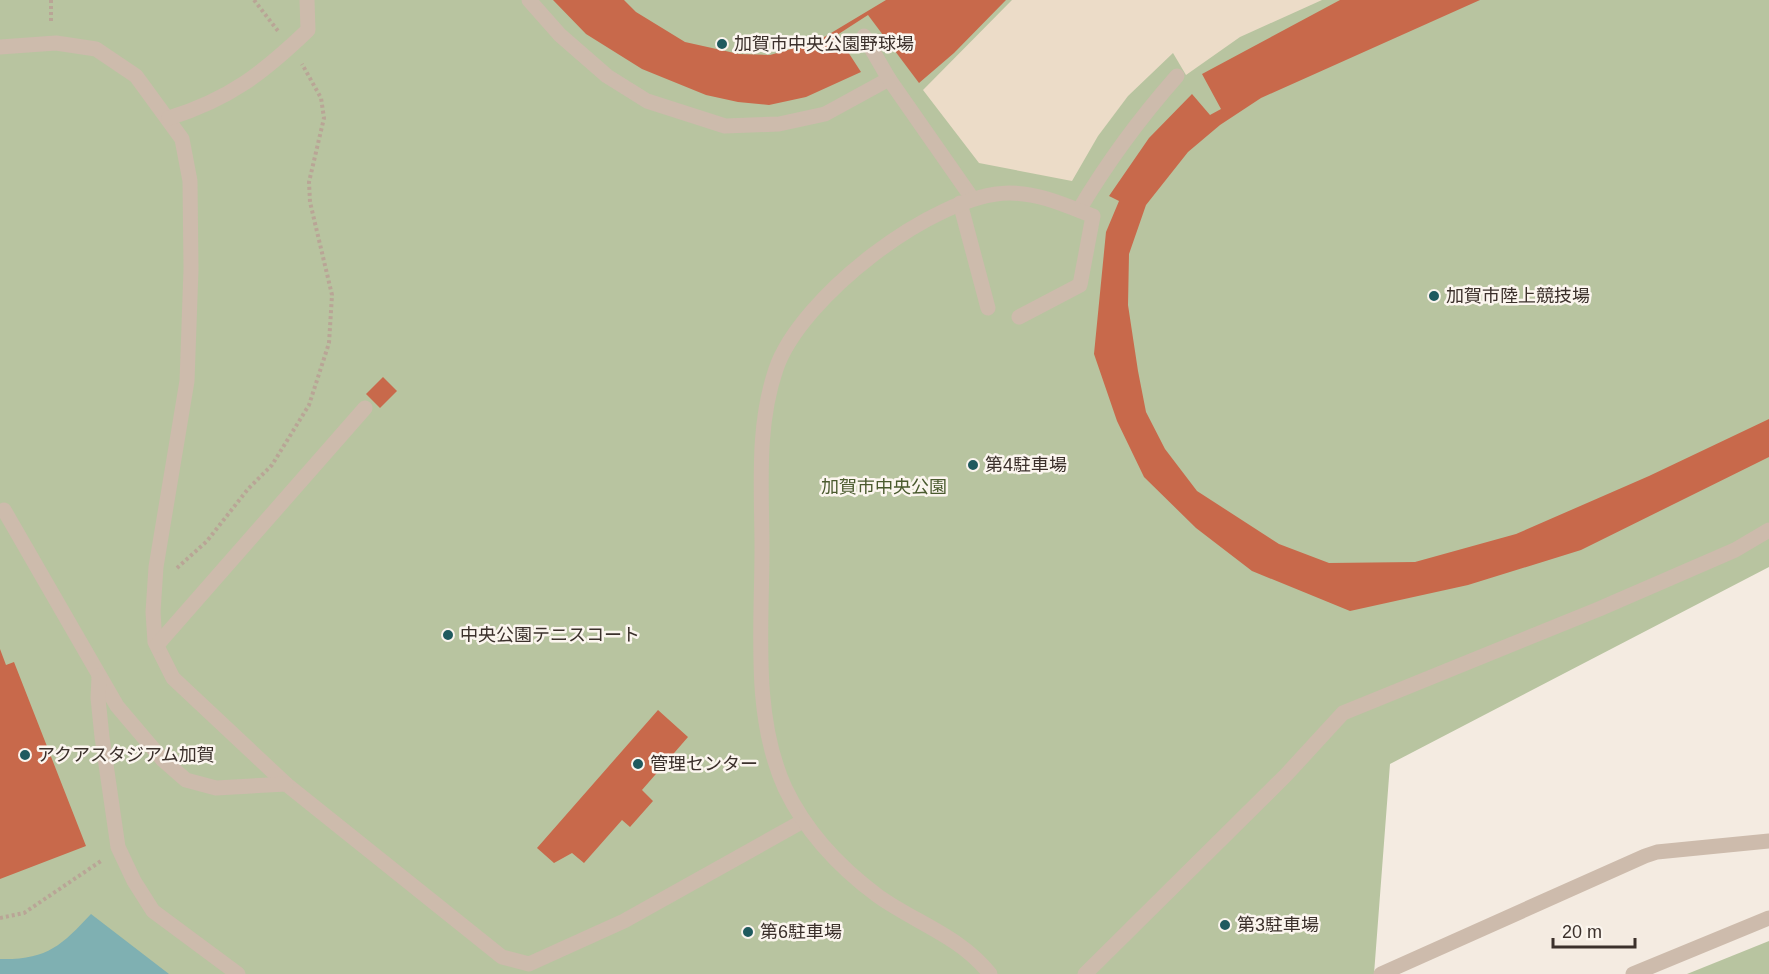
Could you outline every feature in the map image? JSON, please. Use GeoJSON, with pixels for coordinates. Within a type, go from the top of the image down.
{"type":"FeatureCollection","features":[{"type":"Feature","properties":{"kind":"street"},"geometry":{"type":"LineString","coordinates":[[169,118],[218,100],[249,82],[308,30],[307,0]]}},
{"type":"Feature","properties":{"kind":"street"},"geometry":{"type":"LineString","coordinates":[[529,0],[560,35],[608,76],[647,101],[724,126],[779,124],[825,114],[889,79]]}},
{"type":"Feature","properties":{"kind":"street"},"geometry":{"type":"LineString","coordinates":[[864,36],[966,201],[988,308]]}},
{"type":"Feature","properties":{"kind":"street"},"geometry":{"type":"LineString","coordinates":[[0,47],[56,43],[96,49],[136,76],[169,118],[182,139],[190,181],[191,269],[187,381],[169,479],[153,612],[157,645],[172,678],[286,784],[502,957],[529,964],[624,921],[803,821]]}},
{"type":"Feature","properties":{"kind":"street"},"geometry":{"type":"LineString","coordinates":[[1019,317],[1080,285],[1086,213],[1108,161],[1142,116],[1177,76]]}},
{"type":"Feature","properties":{"kind":"street"},"geometry":{"type":"LineString","coordinates":[[990,974],[953,939],[879,896],[837,862],[803,821],[786,789],[772,755],[763,705],[762,438],[776,369],[787,343],[825,295],[918,223],[966,201],[1008,193],[1048,198],[1086,213]]}},
{"type":"Feature","properties":{"kind":"street"},"geometry":{"type":"LineString","coordinates":[[157,645],[365,408]]}},
{"type":"Feature","properties":{"kind":"street"},"geometry":{"type":"LineString","coordinates":[[4,510],[117,706],[162,759],[186,780],[216,788],[286,784]]}},
{"type":"Feature","properties":{"kind":"street"},"geometry":{"type":"LineString","coordinates":[[1084,974],[1286,775],[1343,713],[1599,609],[1735,550],[1769,530]]}},
{"type":"Feature","properties":{"kind":"street"},"geometry":{"type":"LineString","coordinates":[[99,676],[98,698],[102,737],[118,847],[134,881],[153,911],[238,974]]}},
{"type":"Feature","properties":{"kind":"street"},"geometry":{"type":"LineString","coordinates":[[1381,974],[1645,856],[1657,852],[1769,841]]}},
{"type":"Feature","properties":{"kind":"street"},"geometry":{"type":"LineString","coordinates":[[1633,974],[1769,918]]}},
{"type":"Feature","properties":{"kind":"path"},"geometry":{"type":"LineString","coordinates":[[254,0],[282,36]]}},
{"type":"Feature","properties":{"kind":"path"},"geometry":{"type":"LineString","coordinates":[[156,581],[181,565],[207,541],[248,489],[272,465],[309,405],[329,343],[332,295],[310,202],[309,182],[324,118],[321,98],[298,60]]}},
{"type":"Feature","properties":{"kind":"path"},"geometry":{"type":"LineString","coordinates":[[0,918],[24,913],[80,877],[118,847]]}},
{"type":"Feature","properties":{"kind":"green space","name":"加賀市中央公園"},"geometry":{"type":"Polygon","coordinates":[[[0,0],[1769,0],[1769,567],[1390,764],[1374,974],[0,974],[0,0]]]}},
{"type":"Feature","properties":{"kind":"green space"},"geometry":{"type":"Polygon","coordinates":[[[1769,941],[1769,974],[1687,974],[1769,941]]]}},
{"type":"Feature","properties":{"kind":"shaded area"},"geometry":{"type":"Polygon","coordinates":[[[1012,0],[1322,0],[1240,37],[1186,75],[1173,53],[1128,96],[1098,136],[1072,181],[979,163],[923,90],[1012,0]]]}},
{"type":"Feature","properties":{"kind":"water"},"geometry":{"type":"Polygon","coordinates":[[[91,914],[169,974],[0,974],[0,959],[16,959],[42,954],[71,935],[91,914]]]}},
{"type":"Feature","properties":{"kind":"building","name":"加賀市中央公園野球場"},"geometry":{"type":"Polygon","coordinates":[[[553,0],[624,0],[636,12],[685,42],[739,54],[770,55],[816,42],[886,0],[1006,0],[954,53],[919,83],[868,15],[837,35],[861,72],[806,97],[769,105],[738,102],[706,95],[642,69],[586,34],[553,0]]]}},
{"type":"Feature","properties":{"kind":"building"},"geometry":{"type":"Polygon","coordinates":[[[1340,0],[1480,0],[1261,98],[1220,125],[1188,152],[1146,205],[1129,254],[1128,305],[1138,371],[1146,412],[1165,449],[1197,491],[1279,544],[1329,563],[1415,562],[1516,534],[1649,476],[1769,419],[1769,457],[1581,550],[1468,585],[1350,611],[1252,571],[1196,528],[1144,477],[1117,421],[1094,354],[1106,232],[1119,201],[1109,196],[1149,138],[1192,94],[1210,115],[1221,109],[1202,74],[1340,0]]]}},
{"type":"Feature","properties":{"kind":"building"},"geometry":{"type":"Polygon","coordinates":[[[383,377],[397,391],[380,408],[366,394],[383,377]]]}},
{"type":"Feature","properties":{"kind":"building","name":"アクアスタジアム加賀"},"geometry":{"type":"Polygon","coordinates":[[[0,649],[6,665],[14,662],[86,846],[0,879],[0,649]]]}},
{"type":"Feature","properties":{"kind":"building","name":"管理センター"},"geometry":{"type":"Polygon","coordinates":[[[658,710],[688,737],[642,790],[653,801],[630,827],[622,820],[584,863],[572,853],[554,863],[537,848],[658,710]]]}},
{"type":"Feature","properties":{"kind":"place","name":"加賀市中央公園野球場"},"geometry":{"type":"Point","coordinates":[722,44]}},
{"type":"Feature","properties":{"kind":"place","name":"加賀市陸上競技場"},"geometry":{"type":"Point","coordinates":[1434,296]}},
{"type":"Feature","properties":{"kind":"place","name":"第4駐車場"},"geometry":{"type":"Point","coordinates":[973,465]}},
{"type":"Feature","properties":{"kind":"place","name":"中央公園テニスコート"},"geometry":{"type":"Point","coordinates":[448,635]}},
{"type":"Feature","properties":{"kind":"place","name":"アクアスタジアム加賀"},"geometry":{"type":"Point","coordinates":[25,755]}},
{"type":"Feature","properties":{"kind":"place","name":"管理センター"},"geometry":{"type":"Point","coordinates":[638,764]}},
{"type":"Feature","properties":{"kind":"place","name":"第3駐車場"},"geometry":{"type":"Point","coordinates":[1225,925]}},
{"type":"Feature","properties":{"kind":"place","name":"第6駐車場"},"geometry":{"type":"Point","coordinates":[748,932]}}]}
